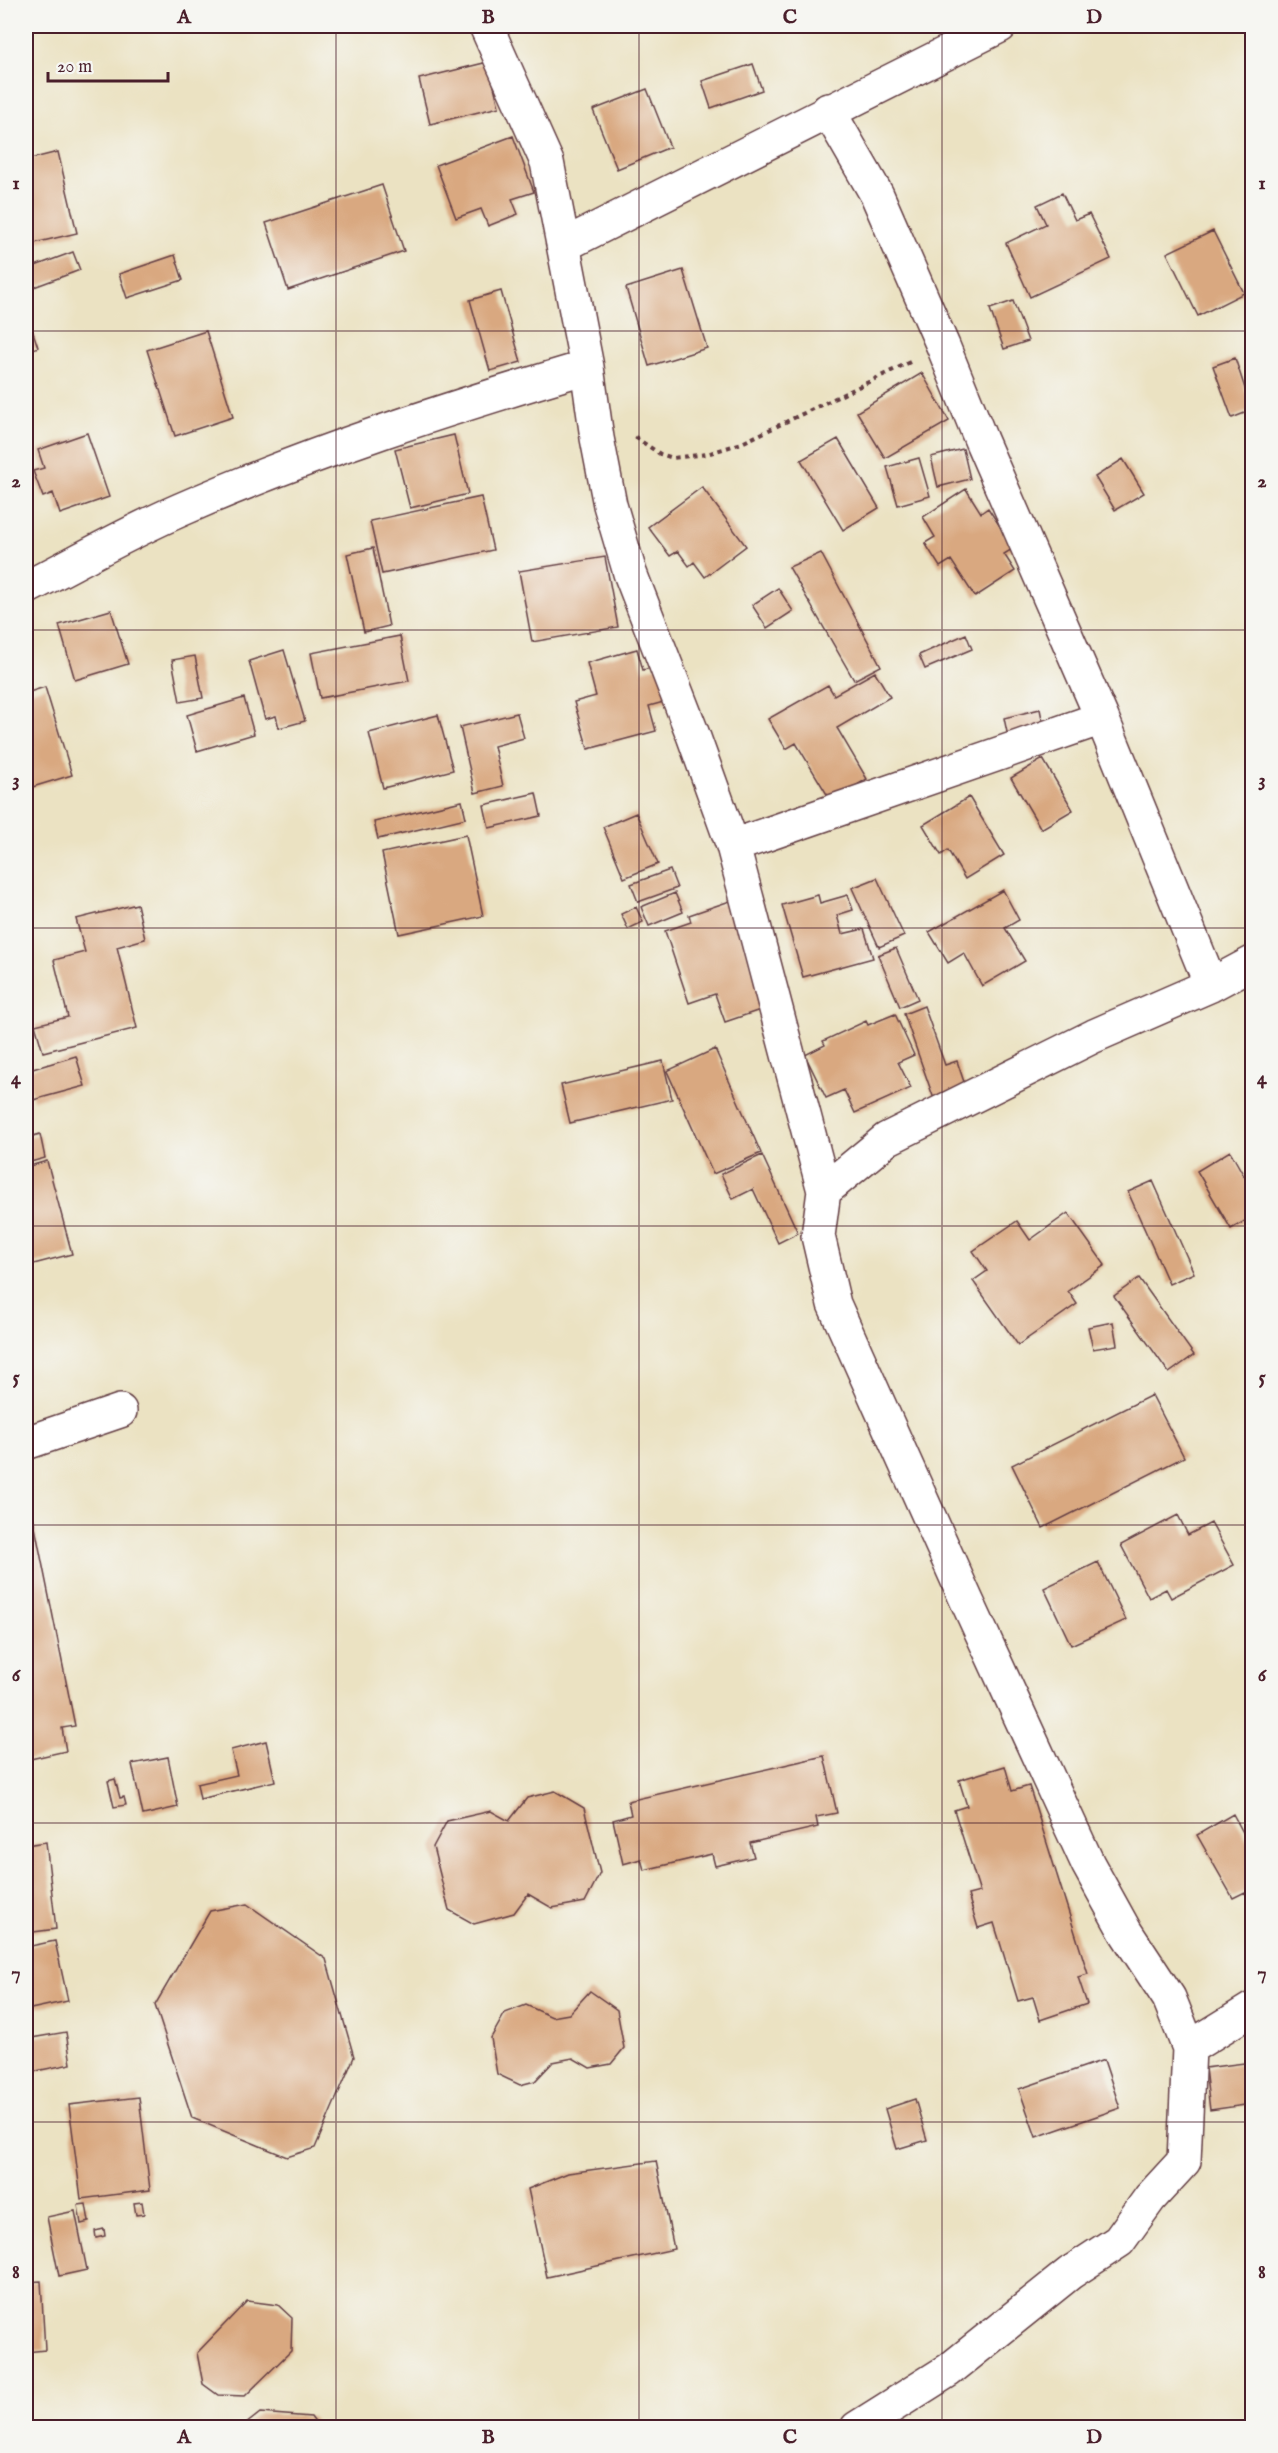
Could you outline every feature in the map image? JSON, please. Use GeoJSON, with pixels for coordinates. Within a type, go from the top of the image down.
{"type":"FeatureCollection","features":[{"type":"Feature","properties":{"kind":"street"},"geometry":{"type":"LineString","coordinates":[[486,26],[547,162],[587,367],[610,505],[630,573],[733,846],[824,1191],[818,1236],[834,1304],[1088,1864],[1125,1931],[1169,1998],[1190,2048],[1184,2162],[1150,2198],[1119,2241],[1070,2273],[949,2370],[857,2427]]}},
{"type":"Feature","properties":{"kind":"street"},"geometry":{"type":"LineString","coordinates":[[564,245],[828,110],[1000,26]]}},
{"type":"Feature","properties":{"kind":"street"},"geometry":{"type":"LineString","coordinates":[[828,110],[877,195],[1102,718],[1211,985]]}},
{"type":"Feature","properties":{"kind":"street"},"geometry":{"type":"LineString","coordinates":[[26,588],[179,510],[341,446],[451,407],[587,367]]}},
{"type":"Feature","properties":{"kind":"street"},"geometry":{"type":"LineString","coordinates":[[733,846],[1102,718]]}},
{"type":"Feature","properties":{"kind":"street"},"geometry":{"type":"LineString","coordinates":[[824,1191],[887,1139],[1094,1036],[1211,985],[1252,963]]}},
{"type":"Feature","properties":{"kind":"street"},"geometry":{"type":"LineString","coordinates":[[26,1443],[120,1411]]}},
{"type":"Feature","properties":{"kind":"street"},"geometry":{"type":"LineString","coordinates":[[1190,2048],[1252,2009]]}},
{"type":"Feature","properties":{"kind":"path"},"geometry":{"type":"LineString","coordinates":[[593,409],[660,454],[673,458],[707,454],[742,443],[943,346]]}},
{"type":"Feature","properties":{"kind":"building"},"geometry":{"type":"Polygon","coordinates":[[[222,26],[244,26],[244,27],[223,31],[222,26]]]}},
{"type":"Feature","properties":{"kind":"building"},"geometry":{"type":"Polygon","coordinates":[[[488,62],[499,107],[430,124],[419,79],[488,62]]]}},
{"type":"Feature","properties":{"kind":"building"},"geometry":{"type":"Polygon","coordinates":[[[753,64],[762,90],[711,108],[702,81],[753,64]]]}},
{"type":"Feature","properties":{"kind":"building"},"geometry":{"type":"Polygon","coordinates":[[[647,89],[670,147],[617,169],[593,110],[647,89]]]}},
{"type":"Feature","properties":{"kind":"building"},"geometry":{"type":"Polygon","coordinates":[[[513,136],[534,192],[512,199],[518,214],[488,226],[481,209],[456,218],[436,165],[513,136]]]}},
{"type":"Feature","properties":{"kind":"building"},"geometry":{"type":"Polygon","coordinates":[[[58,152],[77,233],[26,245],[26,160],[58,152]]]}},
{"type":"Feature","properties":{"kind":"building"},"geometry":{"type":"Polygon","coordinates":[[[382,185],[404,251],[288,290],[266,223],[382,185]]]}},
{"type":"Feature","properties":{"kind":"building"},"geometry":{"type":"Polygon","coordinates":[[[1062,193],[1075,220],[1089,214],[1111,259],[1030,297],[1006,243],[1046,224],[1037,205],[1062,193]]]}},
{"type":"Feature","properties":{"kind":"building"},"geometry":{"type":"Polygon","coordinates":[[[1213,231],[1244,293],[1198,316],[1167,253],[1213,231]]]}},
{"type":"Feature","properties":{"kind":"building"},"geometry":{"type":"Polygon","coordinates":[[[73,252],[80,270],[34,287],[27,269],[73,252]]]}},
{"type":"Feature","properties":{"kind":"building"},"geometry":{"type":"Polygon","coordinates":[[[175,255],[183,280],[127,298],[119,274],[175,255]]]}},
{"type":"Feature","properties":{"kind":"building"},"geometry":{"type":"Polygon","coordinates":[[[683,270],[707,348],[649,366],[626,288],[683,270]]]}},
{"type":"Feature","properties":{"kind":"building"},"geometry":{"type":"Polygon","coordinates":[[[501,291],[521,362],[490,371],[470,300],[501,291]]]}},
{"type":"Feature","properties":{"kind":"building"},"geometry":{"type":"Polygon","coordinates":[[[1013,301],[1028,341],[1004,349],[990,309],[1013,301]]]}},
{"type":"Feature","properties":{"kind":"building"},"geometry":{"type":"Polygon","coordinates":[[[26,312],[38,347],[26,352],[26,312]]]}},
{"type":"Feature","properties":{"kind":"building"},"geometry":{"type":"Polygon","coordinates":[[[206,331],[233,417],[175,436],[147,350],[206,331]]]}},
{"type":"Feature","properties":{"kind":"building"},"geometry":{"type":"Polygon","coordinates":[[[1252,353],[1252,370],[1246,356],[1252,353]]]}},
{"type":"Feature","properties":{"kind":"building"},"geometry":{"type":"Polygon","coordinates":[[[1235,358],[1252,410],[1232,418],[1213,366],[1235,358]]]}},
{"type":"Feature","properties":{"kind":"building"},"geometry":{"type":"Polygon","coordinates":[[[922,373],[949,421],[885,458],[857,412],[922,373]]]}},
{"type":"Feature","properties":{"kind":"building"},"geometry":{"type":"Polygon","coordinates":[[[87,433],[109,497],[60,514],[53,493],[43,497],[33,471],[44,468],[38,450],[87,433]]]}},
{"type":"Feature","properties":{"kind":"building"},"geometry":{"type":"Polygon","coordinates":[[[454,435],[468,494],[410,508],[395,449],[454,435]]]}},
{"type":"Feature","properties":{"kind":"building"},"geometry":{"type":"Polygon","coordinates":[[[838,439],[879,508],[843,530],[801,460],[838,439]]]}},
{"type":"Feature","properties":{"kind":"building"},"geometry":{"type":"Polygon","coordinates":[[[963,449],[970,479],[938,487],[931,457],[963,449]]]}},
{"type":"Feature","properties":{"kind":"building"},"geometry":{"type":"Polygon","coordinates":[[[919,458],[930,496],[898,505],[887,467],[919,458]]]}},
{"type":"Feature","properties":{"kind":"building"},"geometry":{"type":"Polygon","coordinates":[[[1123,459],[1144,493],[1115,510],[1095,477],[1123,459]]]}},
{"type":"Feature","properties":{"kind":"building"},"geometry":{"type":"Polygon","coordinates":[[[702,487],[746,546],[705,577],[694,562],[689,566],[678,551],[670,556],[648,527],[702,487]]]}},
{"type":"Feature","properties":{"kind":"building"},"geometry":{"type":"Polygon","coordinates":[[[966,489],[981,513],[988,508],[1014,548],[1004,554],[1015,571],[975,597],[951,560],[940,567],[925,543],[935,537],[923,517],[966,489]]]}},
{"type":"Feature","properties":{"kind":"building"},"geometry":{"type":"Polygon","coordinates":[[[481,497],[493,550],[382,574],[370,521],[481,497]]]}},
{"type":"Feature","properties":{"kind":"building"},"geometry":{"type":"Polygon","coordinates":[[[373,548],[389,626],[364,632],[347,554],[373,548]]]}},
{"type":"Feature","properties":{"kind":"building"},"geometry":{"type":"Polygon","coordinates":[[[821,553],[881,666],[854,680],[789,567],[821,553]]]}},
{"type":"Feature","properties":{"kind":"building"},"geometry":{"type":"Polygon","coordinates":[[[605,557],[618,627],[532,642],[519,571],[605,557]]]}},
{"type":"Feature","properties":{"kind":"building"},"geometry":{"type":"Polygon","coordinates":[[[778,588],[793,611],[767,628],[752,605],[778,588]]]}},
{"type":"Feature","properties":{"kind":"building"},"geometry":{"type":"Polygon","coordinates":[[[111,610],[128,664],[75,680],[59,625],[111,610]]]}},
{"type":"Feature","properties":{"kind":"building"},"geometry":{"type":"Polygon","coordinates":[[[966,634],[972,649],[925,669],[919,655],[966,634]]]}},
{"type":"Feature","properties":{"kind":"building"},"geometry":{"type":"Polygon","coordinates":[[[400,636],[409,681],[320,698],[311,653],[400,636]]]}},
{"type":"Feature","properties":{"kind":"building"},"geometry":{"type":"Polygon","coordinates":[[[637,649],[643,670],[662,665],[671,700],[649,706],[656,731],[588,749],[574,702],[596,696],[587,663],[637,649]]]}},
{"type":"Feature","properties":{"kind":"building"},"geometry":{"type":"Polygon","coordinates":[[[284,650],[305,721],[279,728],[276,716],[265,719],[249,661],[284,650]]]}},
{"type":"Feature","properties":{"kind":"building"},"geometry":{"type":"Polygon","coordinates":[[[195,656],[203,698],[180,702],[172,660],[195,656]]]}},
{"type":"Feature","properties":{"kind":"building"},"geometry":{"type":"Polygon","coordinates":[[[875,672],[890,697],[837,728],[867,779],[831,801],[796,743],[786,749],[768,719],[828,685],[834,695],[875,672]]]}},
{"type":"Feature","properties":{"kind":"building"},"geometry":{"type":"Polygon","coordinates":[[[45,687],[72,775],[26,789],[26,693],[45,687]]]}},
{"type":"Feature","properties":{"kind":"building"},"geometry":{"type":"Polygon","coordinates":[[[244,698],[254,734],[197,751],[187,715],[244,698]]]}},
{"type":"Feature","properties":{"kind":"building"},"geometry":{"type":"Polygon","coordinates":[[[1040,709],[1044,729],[1008,737],[1004,718],[1040,709]]]}},
{"type":"Feature","properties":{"kind":"building"},"geometry":{"type":"Polygon","coordinates":[[[517,713],[524,738],[494,746],[503,786],[475,793],[460,727],[517,713]]]}},
{"type":"Feature","properties":{"kind":"building"},"geometry":{"type":"Polygon","coordinates":[[[438,715],[453,770],[383,788],[369,733],[438,715]]]}},
{"type":"Feature","properties":{"kind":"building"},"geometry":{"type":"Polygon","coordinates":[[[1043,759],[1073,810],[1041,829],[1011,778],[1043,759]]]}},
{"type":"Feature","properties":{"kind":"building"},"geometry":{"type":"Polygon","coordinates":[[[536,793],[541,816],[489,828],[484,805],[536,793]]]}},
{"type":"Feature","properties":{"kind":"building"},"geometry":{"type":"Polygon","coordinates":[[[969,797],[1004,855],[965,879],[948,850],[941,855],[923,825],[969,797]]]}},
{"type":"Feature","properties":{"kind":"building"},"geometry":{"type":"Polygon","coordinates":[[[462,801],[466,818],[378,839],[374,822],[462,801]]]}},
{"type":"Feature","properties":{"kind":"building"},"geometry":{"type":"Polygon","coordinates":[[[636,813],[658,864],[624,878],[603,827],[636,813]]]}},
{"type":"Feature","properties":{"kind":"building"},"geometry":{"type":"Polygon","coordinates":[[[466,835],[483,916],[399,934],[382,853],[466,835]]]}},
{"type":"Feature","properties":{"kind":"building"},"geometry":{"type":"Polygon","coordinates":[[[670,870],[677,888],[638,902],[631,884],[670,870]]]}},
{"type":"Feature","properties":{"kind":"building"},"geometry":{"type":"Polygon","coordinates":[[[877,878],[904,936],[879,947],[852,888],[877,878]]]}},
{"type":"Feature","properties":{"kind":"building"},"geometry":{"type":"Polygon","coordinates":[[[1003,890],[1019,920],[1005,928],[1025,961],[982,986],[964,953],[948,963],[929,932],[1003,890]]]}},
{"type":"Feature","properties":{"kind":"building"},"geometry":{"type":"Polygon","coordinates":[[[675,893],[683,912],[649,926],[641,907],[675,893]]]}},
{"type":"Feature","properties":{"kind":"building"},"geometry":{"type":"Polygon","coordinates":[[[818,895],[820,903],[848,895],[853,910],[837,915],[842,934],[864,929],[873,958],[803,977],[782,905],[818,895]]]}},
{"type":"Feature","properties":{"kind":"building"},"geometry":{"type":"Polygon","coordinates":[[[730,901],[766,1008],[725,1022],[715,994],[689,1003],[665,931],[691,922],[689,915],[730,901]]]}},
{"type":"Feature","properties":{"kind":"building"},"geometry":{"type":"Polygon","coordinates":[[[137,904],[145,939],[117,947],[137,1028],[43,1052],[35,1025],[68,1017],[54,960],[85,952],[76,919],[137,904]]]}},
{"type":"Feature","properties":{"kind":"building"},"geometry":{"type":"Polygon","coordinates":[[[636,907],[643,922],[628,929],[621,914],[636,907]]]}},
{"type":"Feature","properties":{"kind":"building"},"geometry":{"type":"Polygon","coordinates":[[[896,948],[918,999],[900,1007],[878,955],[896,948]]]}},
{"type":"Feature","properties":{"kind":"building"},"geometry":{"type":"Polygon","coordinates":[[[924,1006],[945,1065],[957,1061],[966,1088],[934,1099],[904,1014],[924,1006]]]}},
{"type":"Feature","properties":{"kind":"building"},"geometry":{"type":"Polygon","coordinates":[[[895,1014],[914,1055],[898,1062],[911,1088],[855,1113],[844,1090],[826,1098],[805,1055],[825,1045],[823,1041],[866,1021],[868,1025],[895,1014]]]}},
{"type":"Feature","properties":{"kind":"building"},"geometry":{"type":"Polygon","coordinates":[[[715,1049],[761,1153],[713,1174],[667,1071],[715,1049]]]}},
{"type":"Feature","properties":{"kind":"building"},"geometry":{"type":"Polygon","coordinates":[[[76,1056],[85,1086],[33,1100],[26,1071],[76,1056]]]}},
{"type":"Feature","properties":{"kind":"building"},"geometry":{"type":"Polygon","coordinates":[[[663,1061],[672,1099],[570,1123],[561,1085],[663,1061]]]}},
{"type":"Feature","properties":{"kind":"building"},"geometry":{"type":"Polygon","coordinates":[[[40,1134],[45,1158],[27,1163],[26,1138],[40,1134]]]}},
{"type":"Feature","properties":{"kind":"building"},"geometry":{"type":"Polygon","coordinates":[[[1230,1151],[1252,1190],[1252,1217],[1231,1229],[1197,1171],[1230,1151]]]}},
{"type":"Feature","properties":{"kind":"building"},"geometry":{"type":"Polygon","coordinates":[[[762,1155],[798,1233],[778,1243],[753,1189],[733,1199],[721,1174],[762,1155]]]}},
{"type":"Feature","properties":{"kind":"building"},"geometry":{"type":"Polygon","coordinates":[[[47,1161],[72,1254],[26,1266],[26,1167],[47,1161]]]}},
{"type":"Feature","properties":{"kind":"building"},"geometry":{"type":"Polygon","coordinates":[[[1153,1181],[1194,1273],[1169,1284],[1128,1192],[1153,1181]]]}},
{"type":"Feature","properties":{"kind":"building"},"geometry":{"type":"Polygon","coordinates":[[[1068,1213],[1105,1265],[1068,1291],[1077,1304],[1018,1345],[973,1281],[987,1271],[973,1251],[1017,1221],[1030,1240],[1068,1213]]]}},
{"type":"Feature","properties":{"kind":"building"},"geometry":{"type":"Polygon","coordinates":[[[1139,1278],[1194,1355],[1169,1373],[1114,1296],[1139,1278]]]}},
{"type":"Feature","properties":{"kind":"building"},"geometry":{"type":"Polygon","coordinates":[[[1113,1322],[1117,1345],[1093,1349],[1088,1327],[1113,1322]]]}},
{"type":"Feature","properties":{"kind":"building"},"geometry":{"type":"Polygon","coordinates":[[[1152,1395],[1184,1457],[1043,1528],[1012,1465],[1152,1395]]]}},
{"type":"Feature","properties":{"kind":"building"},"geometry":{"type":"Polygon","coordinates":[[[1178,1515],[1188,1535],[1211,1523],[1234,1565],[1171,1598],[1166,1589],[1149,1598],[1121,1545],[1178,1515]]]}},
{"type":"Feature","properties":{"kind":"building"},"geometry":{"type":"Polygon","coordinates":[[[33,1517],[75,1726],[62,1728],[66,1751],[26,1760],[26,1519],[33,1517]]]}},
{"type":"Feature","properties":{"kind":"building"},"geometry":{"type":"Polygon","coordinates":[[[1098,1562],[1126,1620],[1071,1645],[1044,1588],[1098,1562]]]}},
{"type":"Feature","properties":{"kind":"building"},"geometry":{"type":"Polygon","coordinates":[[[266,1741],[275,1781],[200,1799],[197,1784],[237,1775],[231,1750],[266,1741]]]}},
{"type":"Feature","properties":{"kind":"building"},"geometry":{"type":"Polygon","coordinates":[[[824,1756],[837,1813],[816,1817],[818,1827],[750,1843],[754,1857],[715,1866],[712,1854],[644,1870],[641,1859],[623,1864],[613,1820],[631,1815],[628,1801],[824,1756]]]}},
{"type":"Feature","properties":{"kind":"building"},"geometry":{"type":"Polygon","coordinates":[[[168,1757],[178,1807],[143,1815],[132,1764],[168,1757]]]}},
{"type":"Feature","properties":{"kind":"building"},"geometry":{"type":"Polygon","coordinates":[[[1005,1766],[1012,1791],[1029,1786],[1088,1974],[1078,1977],[1087,2004],[1040,2020],[1033,1997],[1018,2001],[994,1923],[978,1928],[968,1895],[980,1892],[954,1810],[967,1806],[959,1780],[1005,1766]]]}},
{"type":"Feature","properties":{"kind":"building"},"geometry":{"type":"Polygon","coordinates":[[[115,1779],[120,1798],[124,1797],[126,1805],[114,1807],[108,1781],[115,1779]]]}},
{"type":"Feature","properties":{"kind":"building"},"geometry":{"type":"Polygon","coordinates":[[[555,1791],[584,1808],[600,1873],[585,1902],[552,1908],[528,1894],[514,1913],[474,1924],[449,1910],[433,1847],[447,1821],[491,1811],[509,1821],[527,1798],[555,1791]]]}},
{"type":"Feature","properties":{"kind":"building"},"geometry":{"type":"Polygon","coordinates":[[[1233,1814],[1252,1849],[1252,1906],[1245,1892],[1233,1898],[1197,1835],[1233,1814]]]}},
{"type":"Feature","properties":{"kind":"building"},"geometry":{"type":"Polygon","coordinates":[[[46,1842],[56,1929],[26,1933],[26,1845],[46,1842]]]}},
{"type":"Feature","properties":{"kind":"building"},"geometry":{"type":"Polygon","coordinates":[[[247,1904],[326,1959],[354,2057],[315,2148],[287,2157],[192,2118],[155,2005],[210,1911],[247,1904]]]}},
{"type":"Feature","properties":{"kind":"building"},"geometry":{"type":"Polygon","coordinates":[[[55,1941],[68,2001],[26,2010],[26,1947],[55,1941]]]}},
{"type":"Feature","properties":{"kind":"building"},"geometry":{"type":"Polygon","coordinates":[[[590,1991],[617,2010],[624,2048],[611,2064],[590,2068],[573,2058],[553,2062],[535,2081],[520,2085],[497,2074],[491,2038],[505,2013],[526,2005],[552,2017],[569,2014],[590,1991]]]}},
{"type":"Feature","properties":{"kind":"building"},"geometry":{"type":"Polygon","coordinates":[[[66,2032],[71,2064],[26,2073],[26,2039],[66,2032]]]}},
{"type":"Feature","properties":{"kind":"building"},"geometry":{"type":"Polygon","coordinates":[[[1104,2060],[1120,2108],[1036,2137],[1019,2089],[1104,2060]]]}},
{"type":"Feature","properties":{"kind":"building"},"geometry":{"type":"Polygon","coordinates":[[[1252,2062],[1252,2104],[1210,2110],[1205,2068],[1252,2062]]]}},
{"type":"Feature","properties":{"kind":"building"},"geometry":{"type":"Polygon","coordinates":[[[139,2097],[150,2190],[81,2199],[69,2105],[139,2097]]]}},
{"type":"Feature","properties":{"kind":"building"},"geometry":{"type":"Polygon","coordinates":[[[915,2099],[927,2140],[897,2149],[885,2109],[915,2099]]]}},
{"type":"Feature","properties":{"kind":"building"},"geometry":{"type":"Polygon","coordinates":[[[656,2161],[674,2249],[547,2277],[528,2189],[568,2173],[656,2161]]]}},
{"type":"Feature","properties":{"kind":"building"},"geometry":{"type":"Polygon","coordinates":[[[142,2202],[144,2214],[136,2215],[134,2203],[142,2202]]]}},
{"type":"Feature","properties":{"kind":"building"},"geometry":{"type":"Polygon","coordinates":[[[86,2204],[89,2222],[81,2224],[78,2205],[86,2204]]]}},
{"type":"Feature","properties":{"kind":"building"},"geometry":{"type":"Polygon","coordinates":[[[75,2211],[87,2270],[59,2276],[47,2217],[75,2211]]]}},
{"type":"Feature","properties":{"kind":"building"},"geometry":{"type":"Polygon","coordinates":[[[26,2223],[31,2245],[26,2247],[26,2223]]]}},
{"type":"Feature","properties":{"kind":"building"},"geometry":{"type":"Polygon","coordinates":[[[104,2229],[105,2236],[96,2238],[95,2231],[104,2229]]]}},
{"type":"Feature","properties":{"kind":"building"},"geometry":{"type":"Polygon","coordinates":[[[41,2281],[45,2350],[26,2352],[26,2282],[41,2281]]]}},
{"type":"Feature","properties":{"kind":"building"},"geometry":{"type":"Polygon","coordinates":[[[247,2301],[278,2305],[292,2318],[291,2351],[245,2396],[218,2395],[203,2384],[197,2353],[247,2301]]]}},
{"type":"Feature","properties":{"kind":"building"},"geometry":{"type":"Polygon","coordinates":[[[260,2413],[311,2417],[319,2428],[241,2428],[260,2413]]]}}]}
